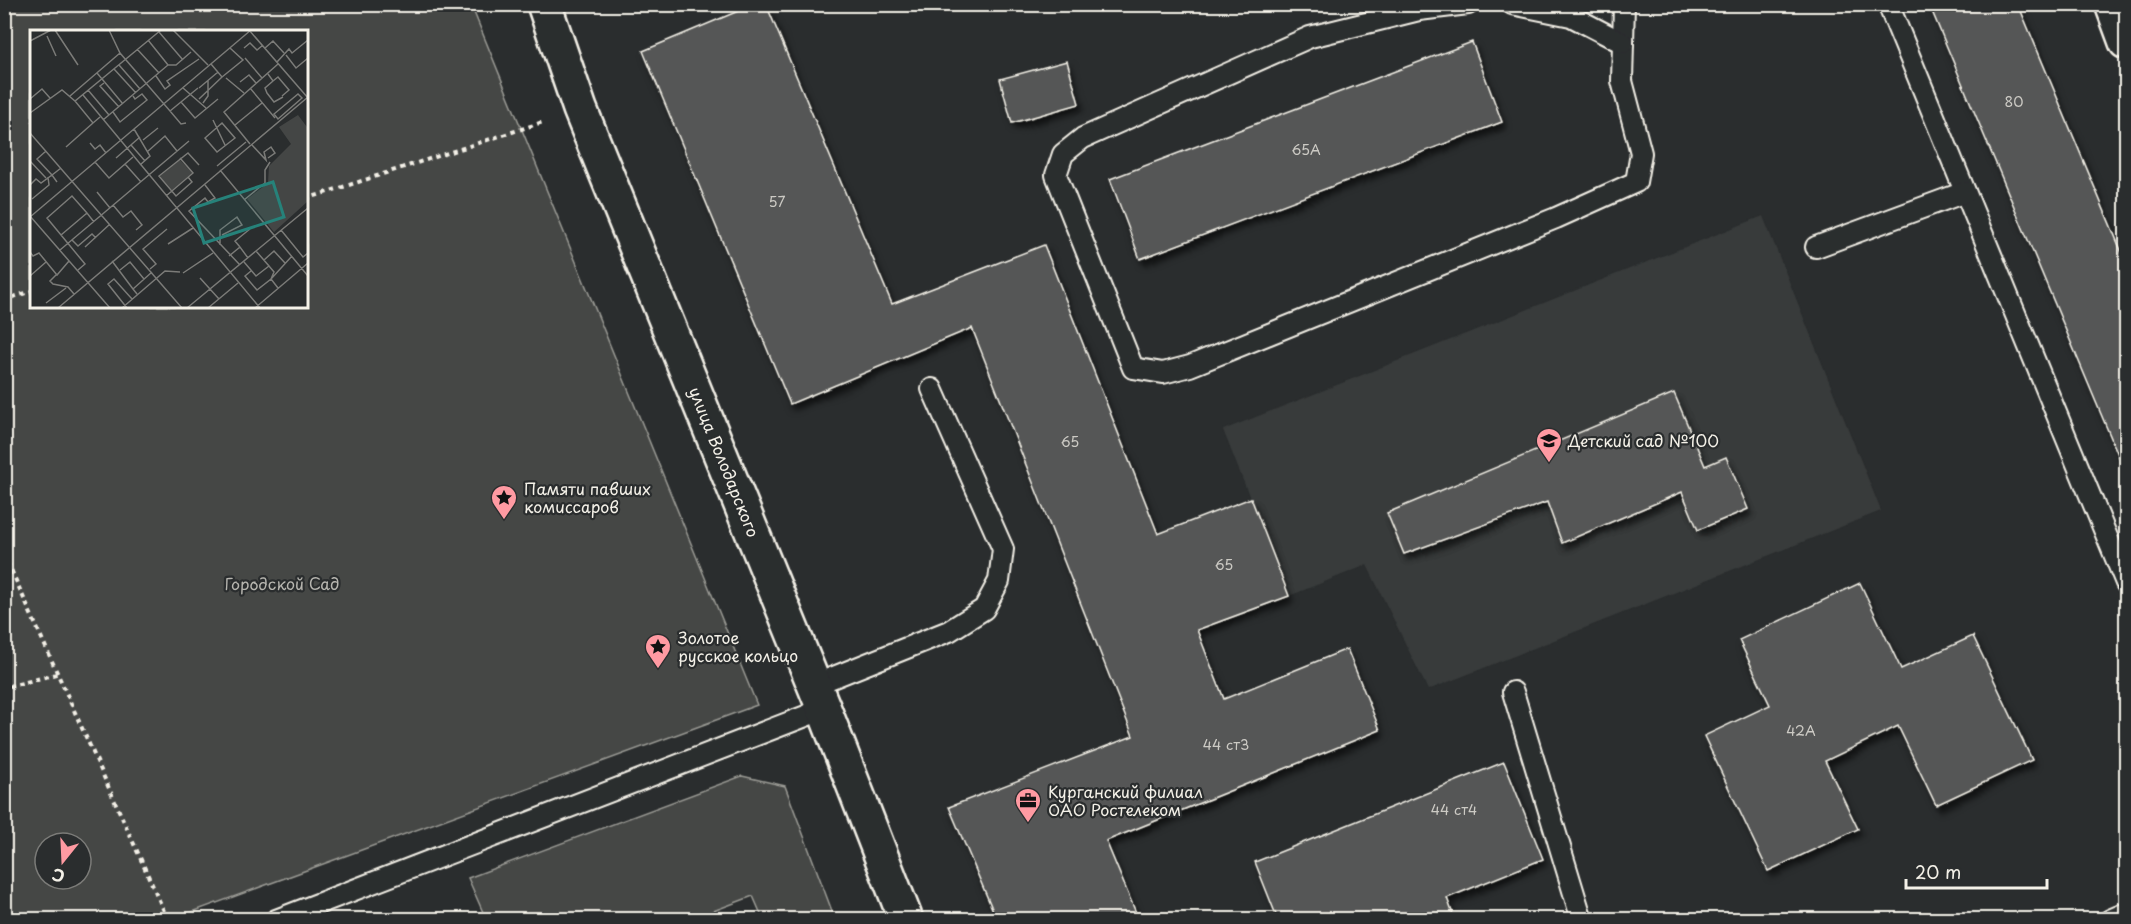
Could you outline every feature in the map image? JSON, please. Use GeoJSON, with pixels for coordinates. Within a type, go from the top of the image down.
{"type":"FeatureCollection","features":[{"type":"Feature","properties":{"kind":"street"},"geometry":{"type":"LineString","coordinates":[[2112,4],[2127,42]]}},
{"type":"Feature","properties":{"kind":"street","name":"улица Володарского"},"geometry":{"type":"LineString","coordinates":[[548,6],[580,109],[819,697],[906,920]]}},
{"type":"Feature","properties":{"kind":"lane"},"geometry":{"type":"LineString","coordinates":[[1468,4],[1419,10],[1310,37],[1083,138],[1063,154],[1056,175],[1133,368],[1163,373],[1190,366],[1556,218],[1636,182],[1641,153],[1623,81],[1624,4]]}},
{"type":"Feature","properties":{"kind":"lane"},"geometry":{"type":"LineString","coordinates":[[1512,4],[1571,16],[1623,43]]}},
{"type":"Feature","properties":{"kind":"lane"},"geometry":{"type":"LineString","coordinates":[[1888,4],[2127,583]]}},
{"type":"Feature","properties":{"kind":"lane"},"geometry":{"type":"LineString","coordinates":[[1816,247],[1965,192]]}},
{"type":"Feature","properties":{"kind":"lane"},"geometry":{"type":"LineString","coordinates":[[276,920],[819,697],[949,632],[984,609],[999,581],[1003,549],[932,389]]}},
{"type":"Feature","properties":{"kind":"lane"},"geometry":{"type":"LineString","coordinates":[[1513,692],[1582,920]]}},
{"type":"Feature","properties":{"kind":"lane"},"geometry":{"type":"LineString","coordinates":[[2110,920],[2127,913]]}},
{"type":"Feature","properties":{"kind":"path"},"geometry":{"type":"LineString","coordinates":[[308,198],[580,109]]}},
{"type":"Feature","properties":{"kind":"path"},"geometry":{"type":"LineString","coordinates":[[4,300],[30,292]]}},
{"type":"Feature","properties":{"kind":"path"},"geometry":{"type":"LineString","coordinates":[[4,554],[60,673],[168,920]]}},
{"type":"Feature","properties":{"kind":"path"},"geometry":{"type":"LineString","coordinates":[[4,688],[60,673]]}},
{"type":"Feature","properties":{"kind":"path"},"geometry":{"type":"LineString","coordinates":[[4,678],[11,686]]}},
{"type":"Feature","properties":{"kind":"shaded area","name":"Детский сад №100"},"geometry":{"type":"Polygon","coordinates":[[[1763,216],[1881,511],[1428,690],[1367,565],[1289,596],[1223,430],[1763,216]]]}},
{"type":"Feature","properties":{"kind":"green space","name":"Городской Сад"},"geometry":{"type":"Polygon","coordinates":[[[4,5],[471,5],[757,705],[173,919],[5,919],[4,5]]]}},
{"type":"Feature","properties":{"kind":"green space"},"geometry":{"type":"Polygon","coordinates":[[[742,776],[785,786],[835,919],[763,919],[753,896],[692,919],[486,919],[468,878],[742,776]]]}},
{"type":"Feature","properties":{"kind":"building"},"geometry":{"type":"Polygon","coordinates":[[[755,4],[766,4],[892,304],[1044,245],[1158,534],[1251,498],[1289,596],[1197,630],[1224,699],[1347,649],[1380,730],[1106,841],[1139,920],[997,920],[949,807],[1133,736],[972,328],[790,404],[643,51],[755,4]]]}},
{"type":"Feature","properties":{"kind":"building"},"geometry":{"type":"Polygon","coordinates":[[[1929,4],[2018,4],[2127,265],[2127,476],[1929,4]]]}},
{"type":"Feature","properties":{"kind":"building"},"geometry":{"type":"Polygon","coordinates":[[[1472,42],[1502,122],[1140,259],[1110,179],[1472,42]]]}},
{"type":"Feature","properties":{"kind":"building"},"geometry":{"type":"Polygon","coordinates":[[[1067,61],[1079,104],[1012,123],[1000,79],[1067,61]]]}},
{"type":"Feature","properties":{"kind":"building"},"geometry":{"type":"Polygon","coordinates":[[[1674,393],[1705,466],[1726,457],[1748,509],[1698,530],[1682,492],[1562,543],[1547,502],[1404,554],[1387,513],[1674,393]]]}},
{"type":"Feature","properties":{"kind":"building"},"geometry":{"type":"Polygon","coordinates":[[[1860,583],[1901,669],[1973,636],[2032,760],[1936,805],[1898,726],[1825,761],[1858,829],[1768,871],[1704,736],[1770,705],[1739,640],[1860,583]]]}},
{"type":"Feature","properties":{"kind":"building"},"geometry":{"type":"Polygon","coordinates":[[[1504,762],[1543,859],[1447,898],[1455,920],[1278,920],[1255,862],[1504,762]]]}},
{"type":"Feature","properties":{"kind":"place","name":"Детский сад №100"},"geometry":{"type":"Point","coordinates":[1549,464]}},
{"type":"Feature","properties":{"kind":"place","name":"Памяти павших комиссаров"},"geometry":{"type":"Point","coordinates":[504,521]}},
{"type":"Feature","properties":{"kind":"place","name":"Золотое русское кольцо"},"geometry":{"type":"Point","coordinates":[658,670]}},
{"type":"Feature","properties":{"kind":"place","name":"Курганский филиал ОАО Ростелеком"},"geometry":{"type":"Point","coordinates":[1028,824]}}]}
